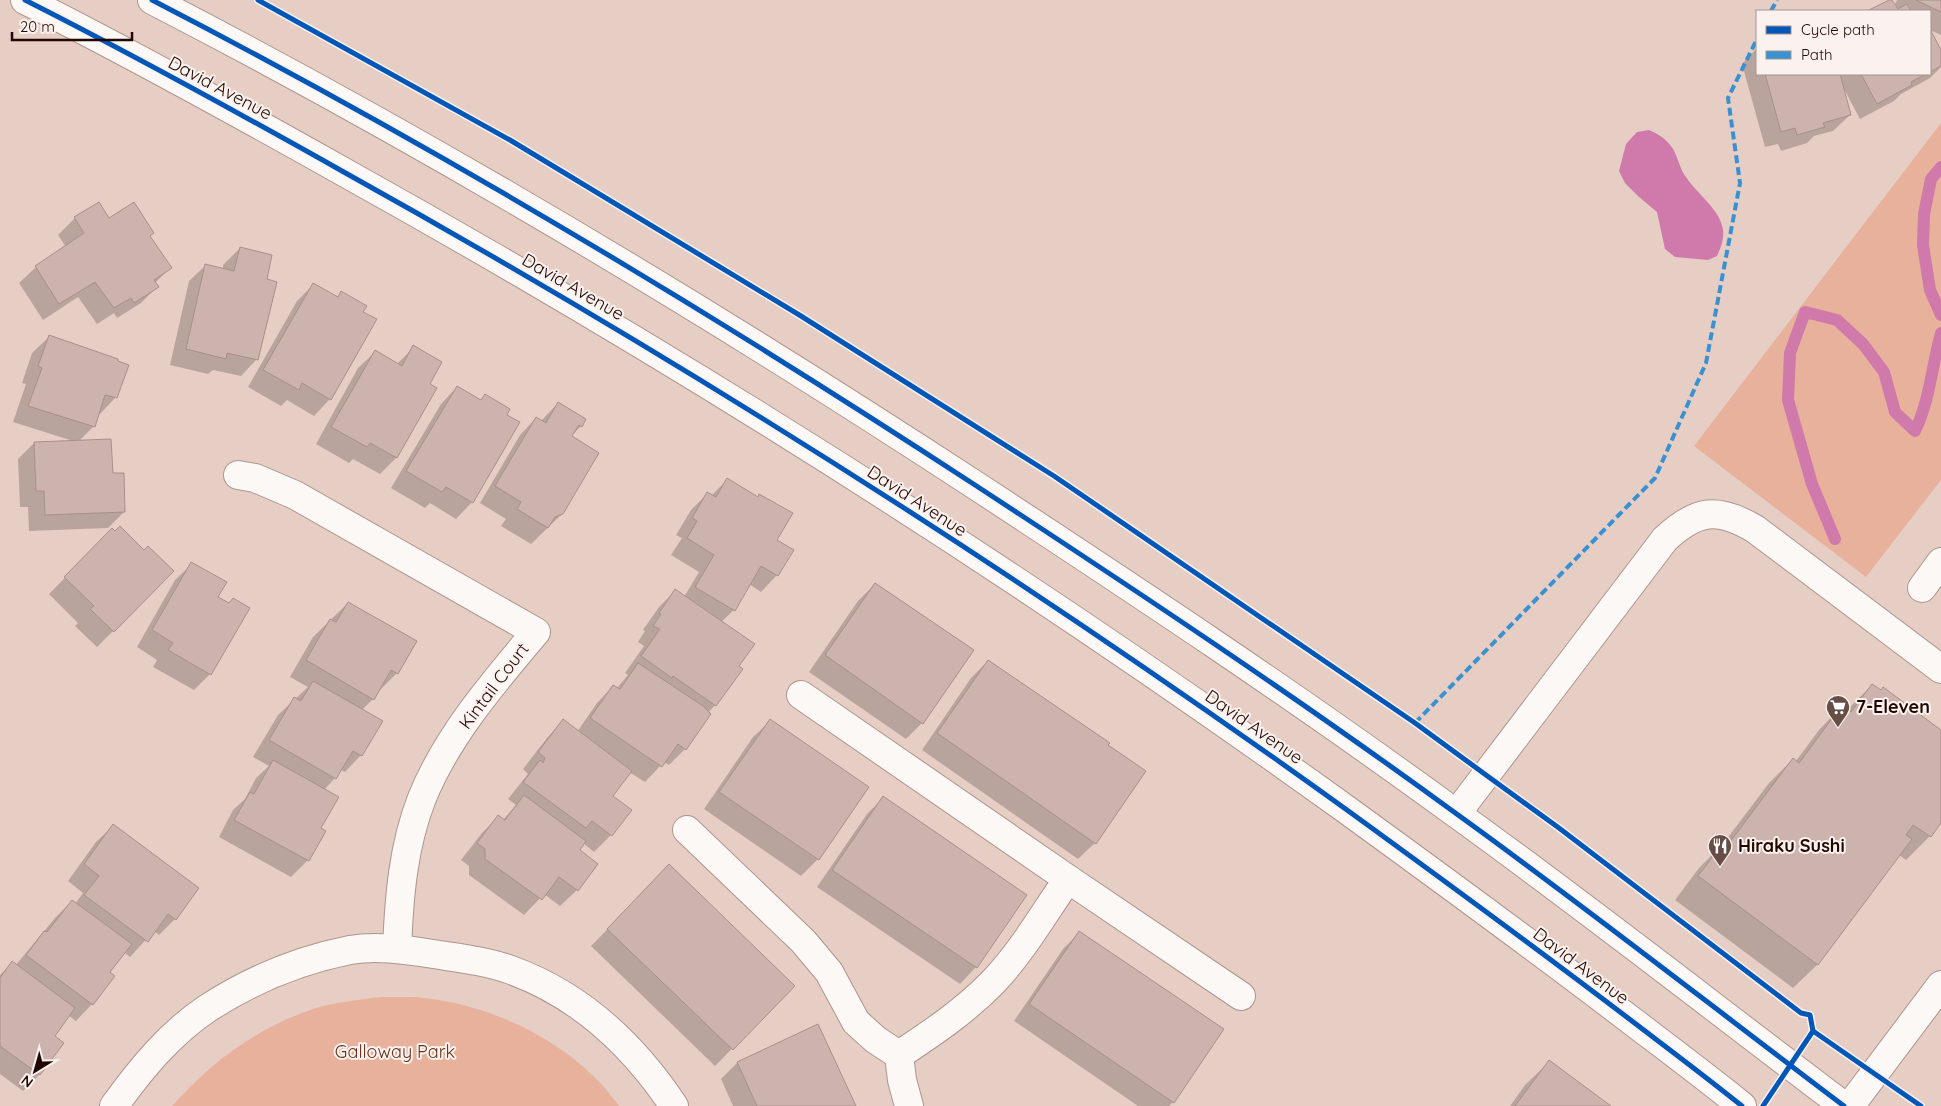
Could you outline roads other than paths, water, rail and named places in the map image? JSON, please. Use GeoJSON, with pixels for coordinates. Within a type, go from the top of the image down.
{"type":"FeatureCollection","features":[{"type":"Feature","properties":{"kind":"main road","name":"David Avenue"},"geometry":{"type":"LineString","coordinates":[[25,0],[238,113],[450,231],[647,347],[899,505],[1048,602],[1220,719],[1527,942],[1742,1106]]}},
{"type":"Feature","properties":{"kind":"main road"},"geometry":{"type":"LineString","coordinates":[[152,0],[430,151],[674,294],[831,392],[1157,604],[1457,813],[1844,1106]]}},
{"type":"Feature","properties":{"kind":"main road","name":"Kintail Court"},"geometry":{"type":"LineString","coordinates":[[238,474],[262,480],[295,495],[536,632],[501,674],[464,724],[435,770],[422,799],[404,867],[398,919],[397,949]]}},
{"type":"Feature","properties":{"kind":"main road"},"geometry":{"type":"LineString","coordinates":[[1457,813],[1665,539],[1677,528],[1693,519],[1714,513],[1736,518],[1755,529],[1941,669]]}},
{"type":"Feature","properties":{"kind":"main road"},"geometry":{"type":"LineString","coordinates":[[1922,588],[1941,562]]}},
{"type":"Feature","properties":{"kind":"main road"},"geometry":{"type":"LineString","coordinates":[[801,695],[1241,996]]}},
{"type":"Feature","properties":{"kind":"main road"},"geometry":{"type":"LineString","coordinates":[[687,830],[803,941],[829,972],[856,1022],[876,1040],[899,1055]]}},
{"type":"Feature","properties":{"kind":"main road"},"geometry":{"type":"LineString","coordinates":[[899,1055],[955,1017],[994,982],[1017,953],[1068,879]]}},
{"type":"Feature","properties":{"kind":"main road"},"geometry":{"type":"LineString","coordinates":[[114,1106],[137,1075],[180,1030],[207,1009],[232,994],[291,966],[351,950],[397,949],[477,961],[511,970],[552,989],[610,1029],[640,1061],[674,1106]]}},
{"type":"Feature","properties":{"kind":"main road"},"geometry":{"type":"LineString","coordinates":[[1850,1106],[1941,985]]}},
{"type":"Feature","properties":{"kind":"main road"},"geometry":{"type":"LineString","coordinates":[[899,1055],[902,1080],[909,1106]]}},
{"type":"Feature","properties":{"kind":"waterway"},"geometry":{"type":"LineString","coordinates":[[1941,167],[1931,179],[1924,214],[1923,245],[1930,290],[1941,315]]}},
{"type":"Feature","properties":{"kind":"waterway"},"geometry":{"type":"LineString","coordinates":[[1835,539],[1812,484],[1788,400],[1790,353],[1805,312],[1837,320],[1863,344],[1884,372],[1895,412],[1915,431],[1924,407],[1941,333]]}},
{"type":"Feature","properties":{"kind":"place","name":"7-Eleven"},"geometry":{"type":"Point","coordinates":[1838,728]}},
{"type":"Feature","properties":{"kind":"place","name":"Hiraku Sushi"},"geometry":{"type":"Point","coordinates":[1720,867]}},
{"type":"Feature","properties":{"kind":"park label","name":"Galloway Park"},"geometry":{"type":"Point","coordinates":[395,1052]}}]}
